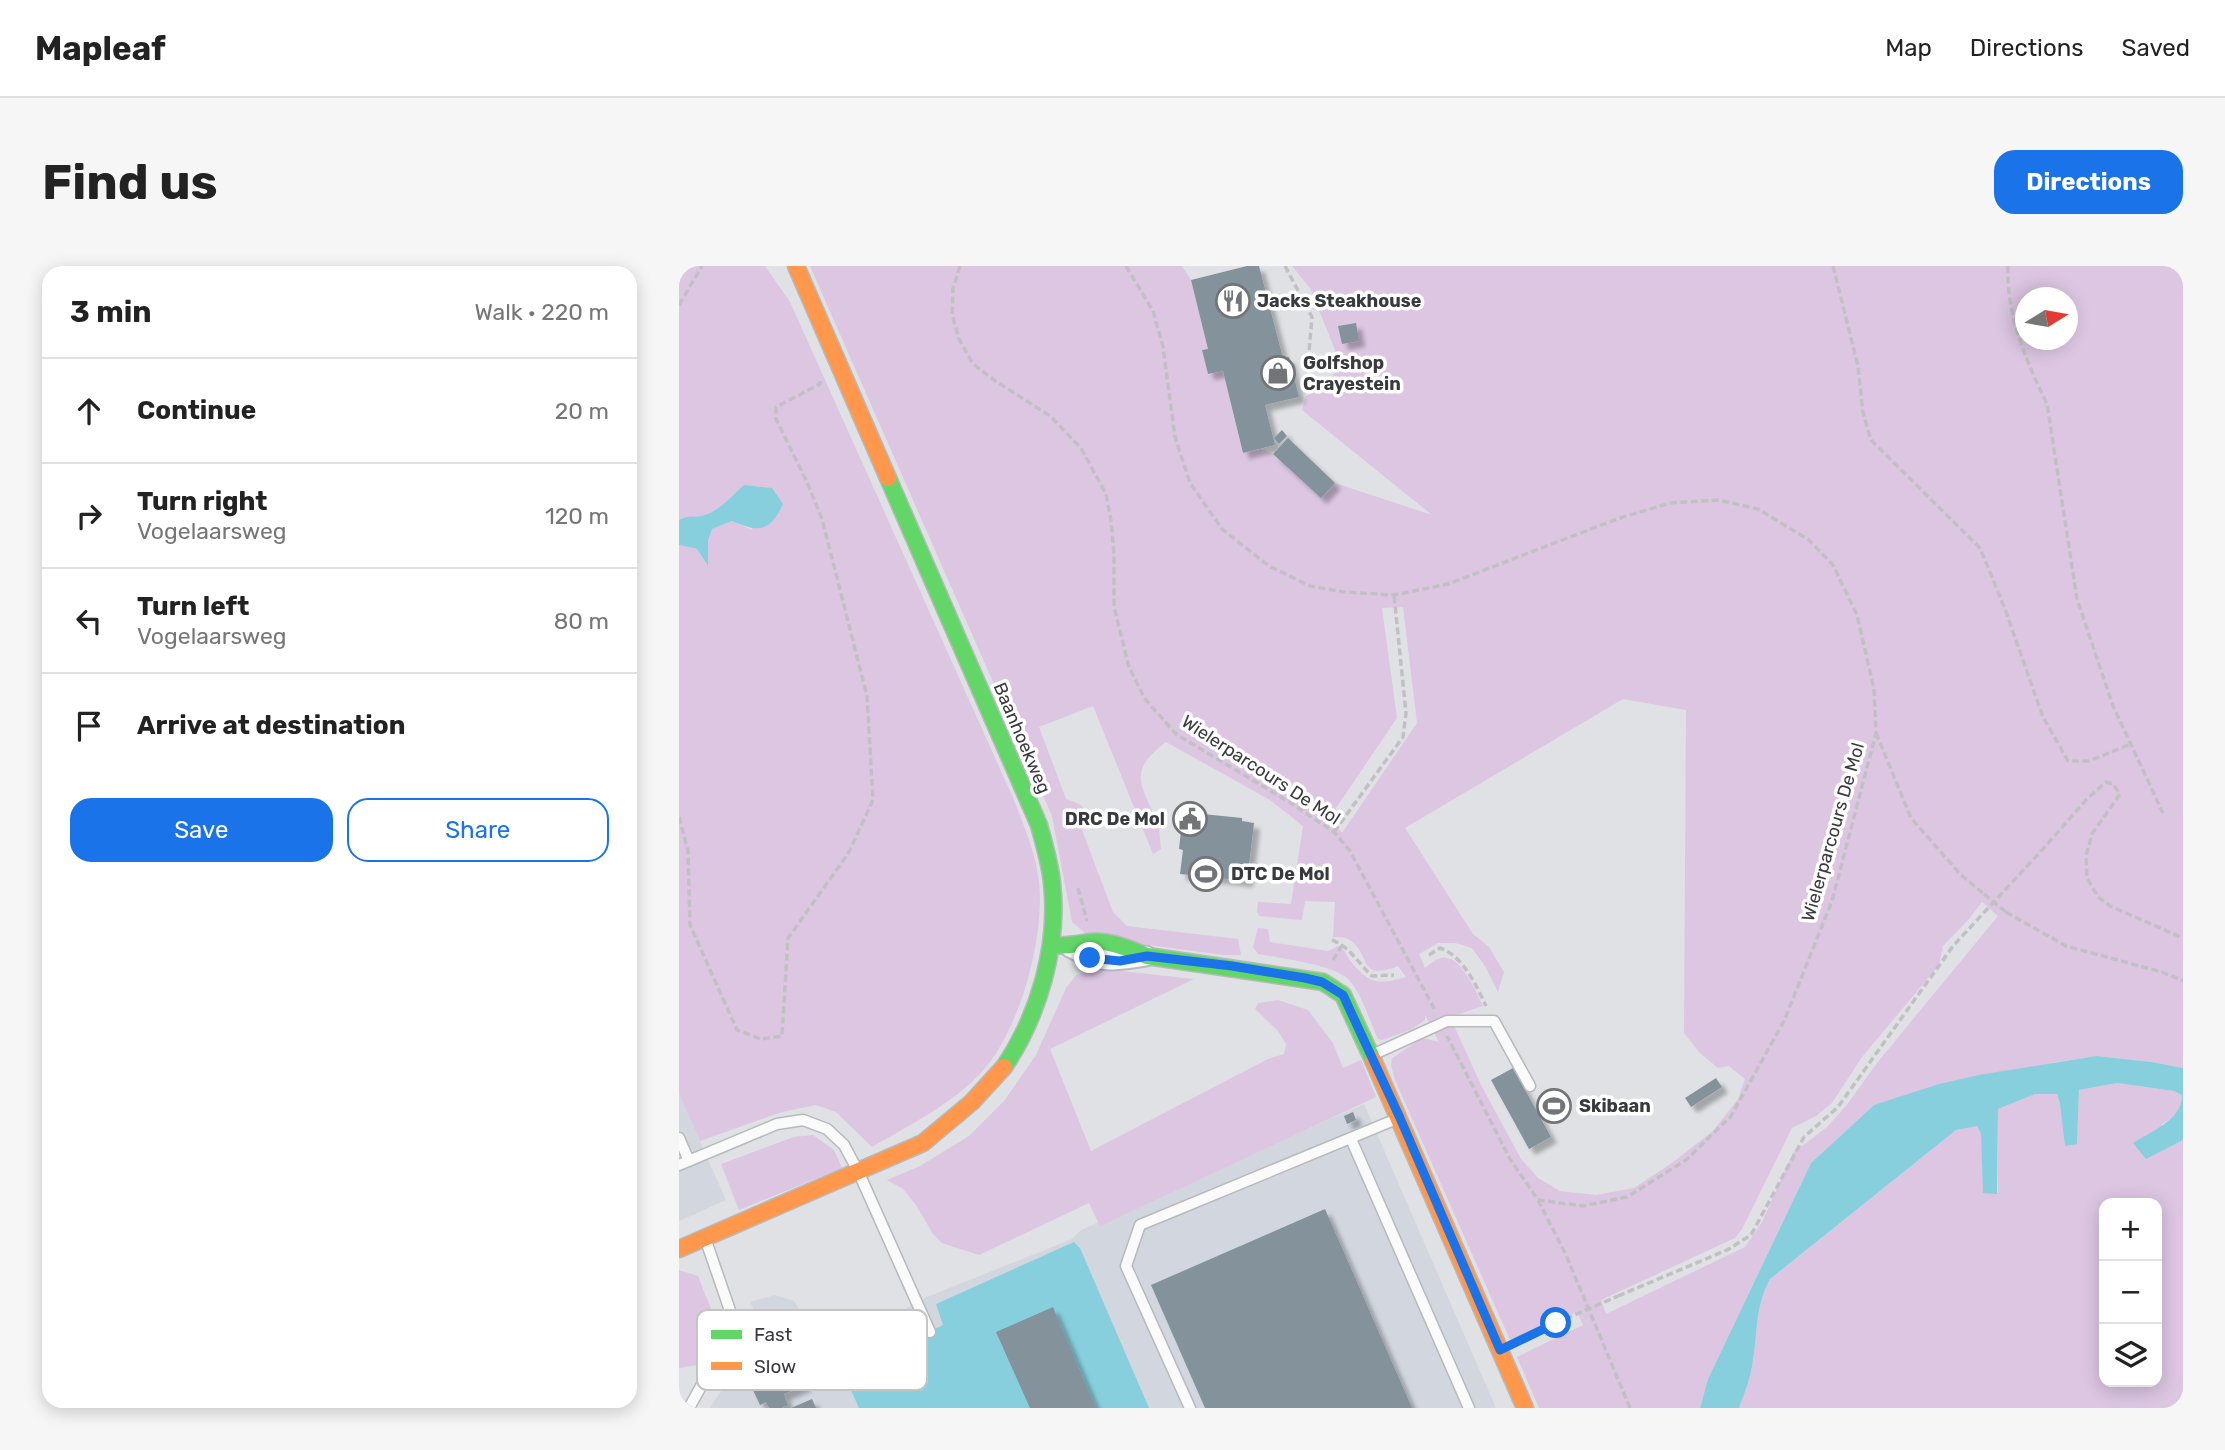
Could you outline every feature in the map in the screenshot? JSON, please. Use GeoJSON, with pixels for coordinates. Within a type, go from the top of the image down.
{"type":"FeatureCollection","features":[{"type":"Feature","properties":{"kind":"street","name":"Baanhoekweg"},"geometry":{"type":"LineString","coordinates":[[679,1249],[923,1143],[951,1122],[999,1073],[1016,1048],[1060,946],[1049,862],[1039,825],[796,266]]}},
{"type":"Feature","properties":{"kind":"street"},"geometry":{"type":"LineString","coordinates":[[1060,946],[1090,958],[1120,961],[1147,956],[1232,966],[1322,982],[1343,995],[1400,1118],[1525,1408]]}},
{"type":"Feature","properties":{"kind":"lane"},"geometry":{"type":"LineString","coordinates":[[1371,1055],[1447,1021],[1494,1021],[1530,1086]]}},
{"type":"Feature","properties":{"kind":"lane"},"geometry":{"type":"LineString","coordinates":[[1190,1408],[1126,1266],[1140,1225],[1400,1118]]}},
{"type":"Feature","properties":{"kind":"lane"},"geometry":{"type":"LineString","coordinates":[[679,1138],[684,1163],[777,1124],[803,1120],[827,1129],[844,1145],[858,1171],[920,1310]]}},
{"type":"Feature","properties":{"kind":"lane"},"geometry":{"type":"LineString","coordinates":[[1351,1139],[1469,1408]]}},
{"type":"Feature","properties":{"kind":"lane"},"geometry":{"type":"LineString","coordinates":[[705,1238],[731,1310]]}},
{"type":"Feature","properties":{"kind":"lane"},"geometry":{"type":"LineString","coordinates":[[927,1325],[930,1332]]}},
{"type":"Feature","properties":{"kind":"lane"},"geometry":{"type":"LineString","coordinates":[[689,1408],[699,1390]]}},
{"type":"Feature","properties":{"kind":"path"},"geometry":{"type":"LineString","coordinates":[[679,305],[702,266]]}},
{"type":"Feature","properties":{"kind":"path","name":"Wielerparcours De Mol"},"geometry":{"type":"LineString","coordinates":[[960,266],[953,289],[953,314],[959,339],[973,364],[1050,416],[1081,448],[1106,494],[1115,554],[1116,619],[1129,667],[1145,699],[1176,734],[1334,832],[1350,851],[1510,1159],[1538,1200],[1566,1255],[1630,1408]]}},
{"type":"Feature","properties":{"kind":"path","name":"Wielerparcours De Mol"},"geometry":{"type":"LineString","coordinates":[[1126,266],[1153,311],[1163,347],[1175,437],[1191,482],[1222,529],[1269,566],[1310,586],[1343,592],[1394,595],[1448,584],[1617,519],[1670,503],[1719,500],[1758,509],[1809,540],[1833,565],[1857,615],[1874,689],[1876,733],[1832,901],[1784,1021],[1731,1116],[1686,1160],[1627,1197],[1583,1206],[1538,1200]]}},
{"type":"Feature","properties":{"kind":"path"},"geometry":{"type":"LineString","coordinates":[[1285,266],[1312,317],[1309,352]]}},
{"type":"Feature","properties":{"kind":"path"},"geometry":{"type":"LineString","coordinates":[[1833,266],[1858,366],[1863,413],[1871,440],[1980,548],[2005,609],[2043,717],[2069,761],[2089,761],[2131,744]]}},
{"type":"Feature","properties":{"kind":"path"},"geometry":{"type":"LineString","coordinates":[[2008,266],[2015,325],[2032,374],[2047,404],[2077,599],[2113,706],[2163,813]]}},
{"type":"Feature","properties":{"kind":"path"},"geometry":{"type":"LineString","coordinates":[[679,817],[688,851],[690,925],[737,1030],[761,1039],[782,1036],[788,938],[848,854],[873,800],[867,696],[829,544],[806,480],[776,419],[776,407],[820,384],[821,374]]}},
{"type":"Feature","properties":{"kind":"path"},"geometry":{"type":"LineString","coordinates":[[1334,832],[1403,737],[1406,713],[1394,595]]}},
{"type":"Feature","properties":{"kind":"path","name":"Wielerparcours De Mol"},"geometry":{"type":"LineString","coordinates":[[1876,733],[1911,818],[1960,874],[2006,912],[2066,946],[2162,972],[2183,981]]}},
{"type":"Feature","properties":{"kind":"path"},"geometry":{"type":"LineString","coordinates":[[1500,1350],[1556,1323],[1727,1250],[1751,1235],[1804,1137],[1837,1107],[1953,946],[2106,782],[2113,784],[2120,793],[2092,834],[2086,856],[2087,878],[2098,897],[2110,906],[2183,938]]}},
{"type":"Feature","properties":{"kind":"path"},"geometry":{"type":"LineString","coordinates":[[1332,940],[1343,944],[1372,976],[1394,975]]}},
{"type":"Feature","properties":{"kind":"path"},"geometry":{"type":"LineString","coordinates":[[1429,955],[1440,948],[1450,952],[1480,992],[1494,1021]]}},
{"type":"Feature","properties":{"kind":"shaded area"},"geometry":{"type":"Polygon","coordinates":[[[679,266],[765,266],[790,302],[1014,800],[1035,861],[1040,905],[1038,931],[1026,985],[1006,1036],[978,1076],[954,1097],[872,1147],[836,1112],[816,1105],[782,1112],[700,1141],[679,1094],[679,545],[697,549],[707,565],[708,541],[712,529],[732,521],[752,530],[744,485],[713,511],[679,520],[679,266]]]}},
{"type":"Feature","properties":{"kind":"shaded area"},"geometry":{"type":"Polygon","coordinates":[[[810,266],[1182,266],[1191,280],[1208,349],[1202,350],[1208,374],[1223,371],[1243,453],[1261,449],[1273,454],[1321,498],[1335,483],[1432,515],[1302,410],[1306,396],[1331,384],[1335,369],[1335,350],[1310,288],[1292,266],[2183,266],[2183,1068],[2096,1056],[2051,1063],[1874,1105],[1811,1163],[1708,1379],[1700,1408],[1539,1408],[1517,1357],[1583,1325],[1577,1312],[1511,1342],[1395,1080],[1391,1065],[1392,1058],[1423,1038],[1439,1042],[1425,1015],[1425,1020],[1410,1030],[1378,1039],[1362,1000],[1348,979],[1319,966],[1258,954],[1253,947],[1258,928],[1268,929],[1270,942],[1328,951],[1339,946],[1365,976],[1376,981],[1406,977],[1398,966],[1376,971],[1371,969],[1357,946],[1350,940],[1333,937],[1335,902],[1305,901],[1302,920],[1259,916],[1258,902],[1291,904],[1303,826],[1270,800],[1166,742],[1146,762],[1141,779],[1159,832],[1161,849],[1153,854],[1093,706],[1039,727],[1066,799],[1084,809],[1087,824],[1082,830],[1113,912],[1127,926],[1238,939],[1241,955],[1223,955],[1090,937],[1072,922],[1052,816],[810,266]],[[1403,607],[1382,608],[1397,718],[1330,817],[1342,833],[1417,723],[1403,607]],[[1623,699],[1405,828],[1473,934],[1489,947],[1504,972],[1498,992],[1472,948],[1455,943],[1438,943],[1419,954],[1425,968],[1440,958],[1454,961],[1472,983],[1483,1006],[1450,1017],[1481,1085],[1521,1159],[1538,1178],[1560,1191],[1596,1195],[1634,1188],[1672,1163],[1713,1131],[1738,1099],[1745,1079],[1729,1066],[1718,1068],[1700,1053],[1684,1033],[1686,710],[1623,699]],[[1982,902],[1943,946],[1939,965],[1862,1057],[1832,1103],[1816,1116],[1792,1128],[1735,1238],[1601,1300],[1606,1314],[1745,1247],[1762,1222],[1793,1153],[1827,1127],[1846,1106],[1877,1063],[1998,916],[1982,902]]]}},
{"type":"Feature","properties":{"kind":"shaded area"},"geometry":{"type":"Polygon","coordinates":[[[1094,970],[1194,979],[1050,1049],[1091,1151],[1268,1059],[1284,1054],[1286,1044],[1278,1031],[1255,1009],[1258,1003],[1278,1000],[1308,1010],[1333,1043],[1343,1068],[1361,1060],[1376,1097],[1100,1226],[1089,1203],[979,1255],[942,1243],[903,1189],[887,1180],[920,1166],[969,1136],[1004,1101],[1036,1055],[1066,988],[1076,975],[1094,970]]]}},
{"type":"Feature","properties":{"kind":"shaded area"},"geometry":{"type":"Polygon","coordinates":[[[2117,1083],[2182,1094],[2179,1109],[2161,1125],[2179,1142],[2183,1140],[2183,1408],[1739,1408],[1751,1372],[1759,1309],[1770,1279],[1956,1130],[1977,1125],[1981,1134],[1984,1193],[1998,1193],[1998,1109],[2035,1094],[2057,1093],[2066,1146],[2077,1143],[2079,1090],[2117,1083]]]}},
{"type":"Feature","properties":{"kind":"shaded area"},"geometry":{"type":"Polygon","coordinates":[[[679,1094],[726,1200],[679,1221],[679,1094]]]}},
{"type":"Feature","properties":{"kind":"shaded area"},"geometry":{"type":"Polygon","coordinates":[[[1364,1104],[1496,1408],[710,1408],[722,1390],[927,1390],[927,1310],[903,1310],[927,1297],[1072,1239],[1081,1230],[1364,1104]]]}},
{"type":"Feature","properties":{"kind":"shaded area"},"geometry":{"type":"Polygon","coordinates":[[[813,1135],[834,1150],[842,1168],[739,1210],[721,1164],[794,1137],[813,1135]]]}},
{"type":"Feature","properties":{"kind":"shaded area"},"geometry":{"type":"Polygon","coordinates":[[[679,1270],[698,1276],[711,1310],[697,1310],[697,1365],[679,1368],[679,1270]]]}},
{"type":"Feature","properties":{"kind":"shaded area"},"geometry":{"type":"Polygon","coordinates":[[[775,1295],[794,1301],[800,1310],[754,1310],[750,1302],[775,1295]]]}},
{"type":"Feature","properties":{"kind":"water"},"geometry":{"type":"Polygon","coordinates":[[[744,485],[772,488],[783,504],[773,520],[763,528],[732,521],[712,529],[708,541],[708,566],[697,549],[679,545],[679,520],[713,511],[744,485]]]}},
{"type":"Feature","properties":{"kind":"water"},"geometry":{"type":"Polygon","coordinates":[[[2096,1056],[2183,1068],[2183,1140],[2146,1159],[2133,1143],[2172,1118],[2181,1104],[2182,1095],[2174,1091],[2117,1083],[2079,1090],[2077,1144],[2065,1146],[2057,1094],[2035,1094],[1998,1109],[1997,1194],[1983,1193],[1981,1134],[1977,1126],[1956,1130],[1770,1279],[1759,1309],[1751,1372],[1739,1408],[1700,1408],[1708,1379],[1811,1163],[1874,1105],[1939,1084],[1979,1075],[2096,1056]]]}},
{"type":"Feature","properties":{"kind":"water"},"geometry":{"type":"Polygon","coordinates":[[[1074,1242],[1080,1248],[1149,1408],[859,1408],[851,1390],[927,1390],[927,1333],[943,1325],[936,1304],[1074,1242]]]}},
{"type":"Feature","properties":{"kind":"building"},"geometry":{"type":"Polygon","coordinates":[[[1247,266],[1259,266],[1283,358],[1289,357],[1299,397],[1265,405],[1275,445],[1243,453],[1223,371],[1208,374],[1202,350],[1208,349],[1191,280],[1247,266]]]}},
{"type":"Feature","properties":{"kind":"building"},"geometry":{"type":"Polygon","coordinates":[[[1356,323],[1359,341],[1342,344],[1338,326],[1356,323]]]}},
{"type":"Feature","properties":{"kind":"building"},"geometry":{"type":"Polygon","coordinates":[[[1282,430],[1287,436],[1279,444],[1274,438],[1282,430]]]}},
{"type":"Feature","properties":{"kind":"building"},"geometry":{"type":"Polygon","coordinates":[[[1288,438],[1335,483],[1321,498],[1273,454],[1288,438]]]}},
{"type":"Feature","properties":{"kind":"building"},"geometry":{"type":"Polygon","coordinates":[[[1183,812],[1242,818],[1242,821],[1254,823],[1247,881],[1180,874],[1183,850],[1179,849],[1183,812]]]}},
{"type":"Feature","properties":{"kind":"building"},"geometry":{"type":"Polygon","coordinates":[[[1513,1068],[1551,1137],[1529,1149],[1491,1080],[1513,1068]]]}},
{"type":"Feature","properties":{"kind":"building"},"geometry":{"type":"Polygon","coordinates":[[[1716,1078],[1722,1087],[1691,1107],[1685,1098],[1716,1078]]]}},
{"type":"Feature","properties":{"kind":"building"},"geometry":{"type":"Polygon","coordinates":[[[1353,1112],[1356,1120],[1347,1124],[1344,1116],[1353,1112]]]}},
{"type":"Feature","properties":{"kind":"building"},"geometry":{"type":"Polygon","coordinates":[[[1325,1209],[1412,1408],[1205,1408],[1151,1285],[1325,1209]]]}},
{"type":"Feature","properties":{"kind":"building"},"geometry":{"type":"Polygon","coordinates":[[[1053,1307],[1096,1408],[1030,1408],[996,1332],[1053,1307]]]}},
{"type":"Feature","properties":{"kind":"building"},"geometry":{"type":"Polygon","coordinates":[[[753,1390],[794,1390],[784,1394],[788,1405],[782,1408],[769,1408],[766,1402],[760,1405],[753,1390]]]}},
{"type":"Feature","properties":{"kind":"building"},"geometry":{"type":"Polygon","coordinates":[[[812,1399],[816,1408],[791,1408],[812,1399]]]}},
{"type":"Feature","properties":{"kind":"traffic: fast"},"geometry":{"type":"LineString","coordinates":[[888,478],[1039,825],[1050,868],[1052,931],[1044,979],[1027,1025],[1004,1067]]}},
{"type":"Feature","properties":{"kind":"traffic: fast"},"geometry":{"type":"LineString","coordinates":[[1051,945],[1106,942],[1147,956],[1323,982],[1343,995],[1373,1060]]}},
{"type":"Feature","properties":{"kind":"traffic: slow"},"geometry":{"type":"LineString","coordinates":[[796,266],[888,478]]}},
{"type":"Feature","properties":{"kind":"traffic: slow"},"geometry":{"type":"LineString","coordinates":[[1373,1060],[1525,1408]]}},
{"type":"Feature","properties":{"kind":"traffic: slow"},"geometry":{"type":"LineString","coordinates":[[679,1249],[923,1143],[972,1102],[1004,1067]]}},
{"type":"Feature","properties":{"kind":"place","name":"Jacks Steakhouse"},"geometry":{"type":"Point","coordinates":[1233,301]}},
{"type":"Feature","properties":{"kind":"place","name":"Golfshop Crayestein"},"geometry":{"type":"Point","coordinates":[1278,373]}},
{"type":"Feature","properties":{"kind":"place","name":"DRC De Mol"},"geometry":{"type":"Point","coordinates":[1190,819]}},
{"type":"Feature","properties":{"kind":"place","name":"DTC De Mol"},"geometry":{"type":"Point","coordinates":[1206,874]}},
{"type":"Feature","properties":{"kind":"place","name":"Skibaan"},"geometry":{"type":"Point","coordinates":[1554,1106]}},
{"type":"Feature","properties":{"kind":"route"},"geometry":{"type":"LineString","coordinates":[[1090,958],[1120,961],[1147,956],[1232,966],[1322,982],[1343,995],[1400,1118],[1500,1350],[1556,1323]]}}]}
